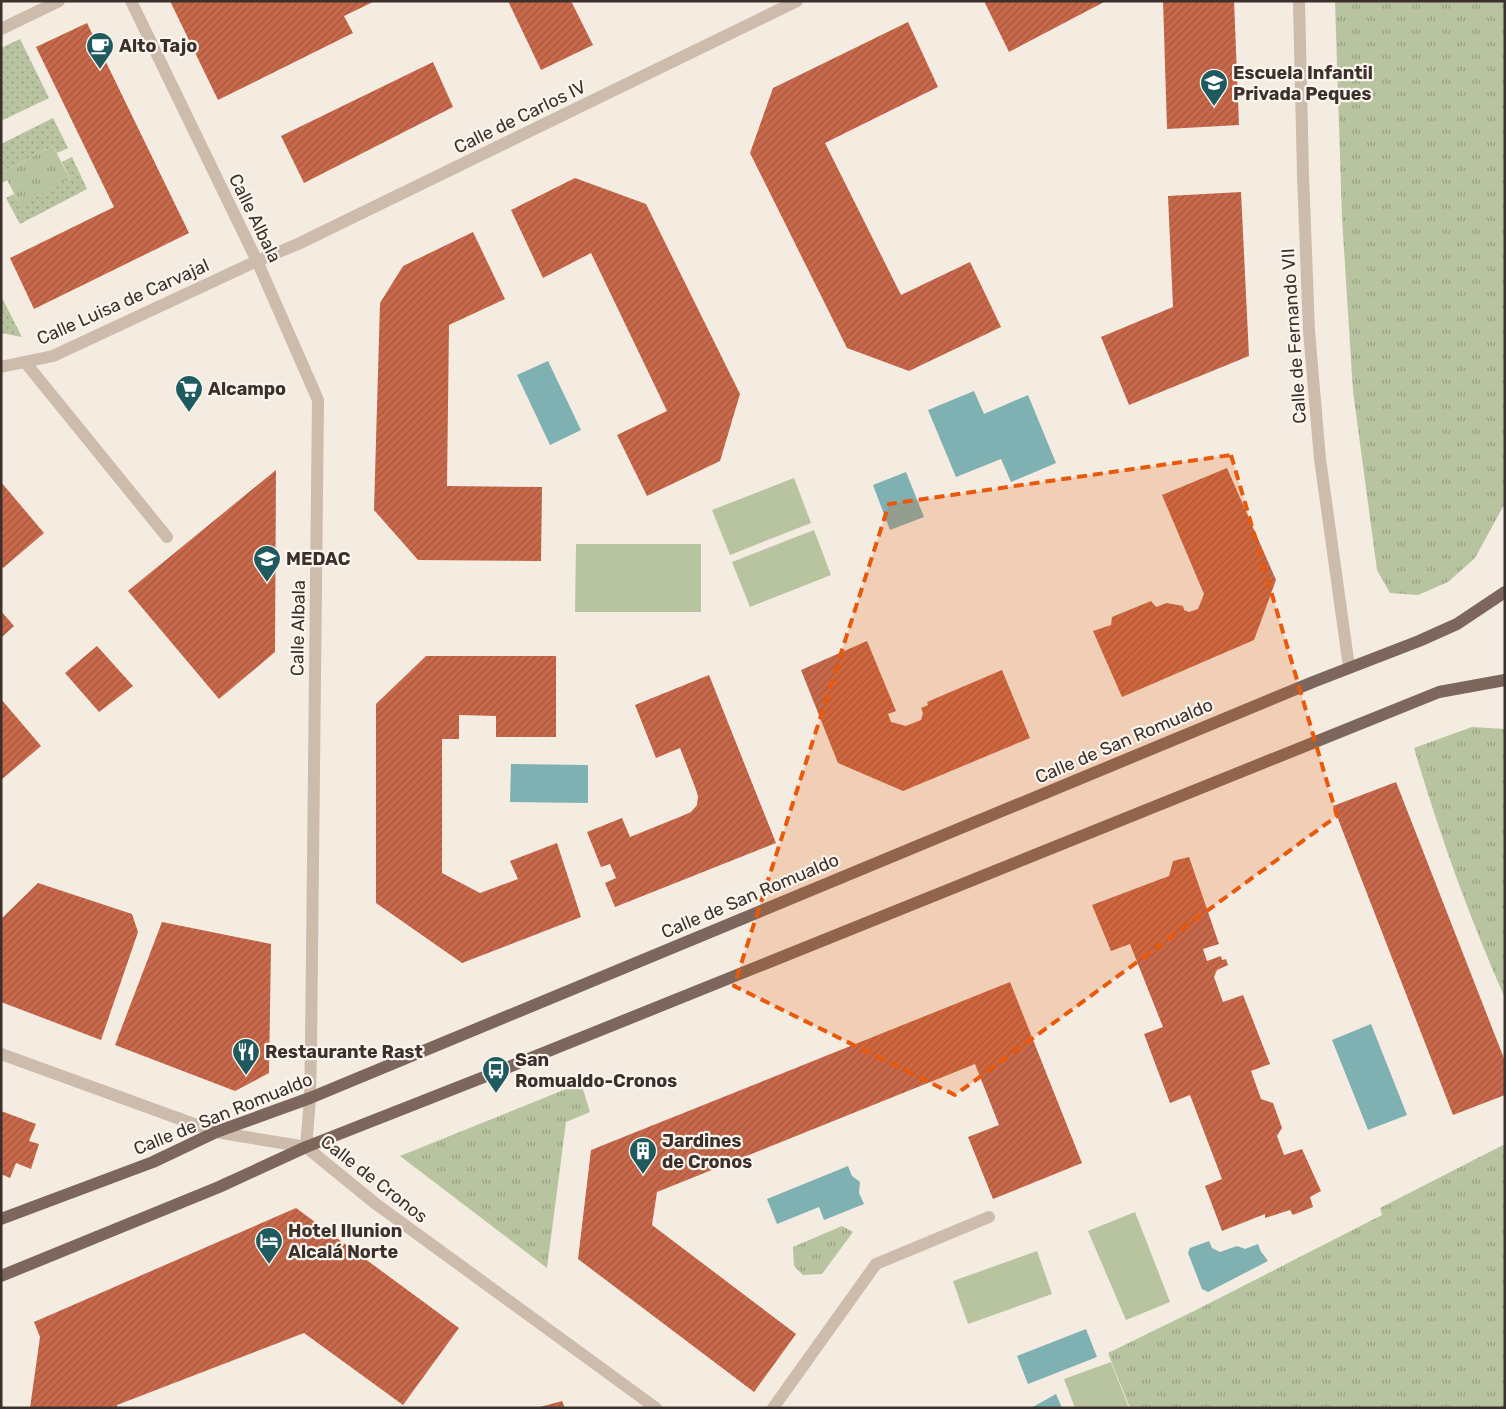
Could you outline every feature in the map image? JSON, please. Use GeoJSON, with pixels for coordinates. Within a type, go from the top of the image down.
{"type":"FeatureCollection","features":[{"type":"Feature","properties":{"kind":"main road","name":"Calle de San Romualdo"},"geometry":{"type":"LineString","coordinates":[[1,1219],[153,1162],[216,1132],[310,1098],[1348,667],[1419,641],[1457,624],[1505,592]]}},
{"type":"Feature","properties":{"kind":"main road"},"geometry":{"type":"LineString","coordinates":[[1,1276],[219,1187],[306,1147],[1439,692],[1505,680]]}},
{"type":"Feature","properties":{"kind":"street"},"geometry":{"type":"LineString","coordinates":[[1,29],[59,1]]}},
{"type":"Feature","properties":{"kind":"street","name":"Calle Albala"},"geometry":{"type":"LineString","coordinates":[[131,1],[257,260],[318,400],[310,1098],[306,1147]]}},
{"type":"Feature","properties":{"kind":"street","name":"Calle de Carlos IV"},"geometry":{"type":"LineString","coordinates":[[257,260],[298,244],[797,1]]}},
{"type":"Feature","properties":{"kind":"street","name":"Calle de Fernando VII"},"geometry":{"type":"LineString","coordinates":[[1299,1],[1309,331],[1320,459],[1348,667]]}},
{"type":"Feature","properties":{"kind":"street","name":"Calle Luisa de Carvajal"},"geometry":{"type":"LineString","coordinates":[[1,367],[53,356],[257,260]]}},
{"type":"Feature","properties":{"kind":"street"},"geometry":{"type":"LineString","coordinates":[[25,362],[167,537]]}},
{"type":"Feature","properties":{"kind":"street","name":"Calle de Cronos"},"geometry":{"type":"LineString","coordinates":[[1,1054],[216,1132],[306,1147],[376,1204],[656,1408]]}},
{"type":"Feature","properties":{"kind":"street"},"geometry":{"type":"LineString","coordinates":[[773,1408],[876,1264],[989,1217]]}},
{"type":"Feature","properties":{"kind":"highlighted area"},"geometry":{"type":"Polygon","coordinates":[[[1231,455],[1337,816],[955,1095],[734,986],[889,504],[1231,455]]]}},
{"type":"Feature","properties":{"kind":"green space"},"geometry":{"type":"Polygon","coordinates":[[[1335,1],[1505,1],[1505,503],[1475,558],[1448,582],[1418,595],[1390,593],[1377,570],[1353,391],[1342,218],[1335,1]]]}},
{"type":"Feature","properties":{"kind":"green space"},"geometry":{"type":"Polygon","coordinates":[[[20,39],[49,98],[1,121],[1,48],[20,39]]]}},
{"type":"Feature","properties":{"kind":"green space"},"geometry":{"type":"Polygon","coordinates":[[[53,118],[68,148],[57,153],[53,146],[3,172],[8,180],[1,183],[1,144],[53,118]]]}},
{"type":"Feature","properties":{"kind":"green space"},"geometry":{"type":"Polygon","coordinates":[[[53,146],[70,179],[20,205],[3,172],[53,146]]]}},
{"type":"Feature","properties":{"kind":"green space"},"geometry":{"type":"Polygon","coordinates":[[[72,157],[87,189],[20,224],[6,198],[14,194],[20,204],[70,179],[62,162],[72,157]]]}},
{"type":"Feature","properties":{"kind":"green space"},"geometry":{"type":"Polygon","coordinates":[[[1,296],[22,337],[1,333],[1,296]]]}},
{"type":"Feature","properties":{"kind":"green space"},"geometry":{"type":"Polygon","coordinates":[[[794,478],[811,523],[730,555],[712,510],[794,478]]]}},
{"type":"Feature","properties":{"kind":"green space"},"geometry":{"type":"Polygon","coordinates":[[[814,530],[831,575],[750,607],[732,562],[814,530]]]}},
{"type":"Feature","properties":{"kind":"green space"},"geometry":{"type":"Polygon","coordinates":[[[576,544],[701,544],[701,612],[575,612],[576,544]]]}},
{"type":"Feature","properties":{"kind":"green space"},"geometry":{"type":"Polygon","coordinates":[[[1472,727],[1505,729],[1505,998],[1455,874],[1414,748],[1472,727]]]}},
{"type":"Feature","properties":{"kind":"green space"},"geometry":{"type":"Polygon","coordinates":[[[581,1083],[590,1112],[566,1122],[547,1268],[400,1156],[581,1083]]]}},
{"type":"Feature","properties":{"kind":"green space"},"geometry":{"type":"Polygon","coordinates":[[[1505,1144],[1505,1408],[1130,1408],[1108,1353],[1382,1215],[1380,1208],[1505,1144]]]}},
{"type":"Feature","properties":{"kind":"green space"},"geometry":{"type":"Polygon","coordinates":[[[1135,1212],[1170,1302],[1126,1320],[1088,1231],[1135,1212]]]}},
{"type":"Feature","properties":{"kind":"green space"},"geometry":{"type":"Polygon","coordinates":[[[842,1226],[853,1232],[822,1274],[803,1275],[794,1266],[793,1247],[842,1226]]]}},
{"type":"Feature","properties":{"kind":"green space"},"geometry":{"type":"Polygon","coordinates":[[[1037,1251],[1052,1294],[968,1324],[953,1281],[1037,1251]]]}},
{"type":"Feature","properties":{"kind":"green space"},"geometry":{"type":"Polygon","coordinates":[[[1111,1362],[1129,1408],[1075,1408],[1064,1379],[1111,1362]]]}},
{"type":"Feature","properties":{"kind":"water"},"geometry":{"type":"Polygon","coordinates":[[[548,361],[581,430],[550,445],[517,375],[548,361]]]}},
{"type":"Feature","properties":{"kind":"water"},"geometry":{"type":"Polygon","coordinates":[[[974,391],[984,414],[1028,395],[1056,463],[1011,482],[1001,459],[956,477],[928,410],[974,391]]]}},
{"type":"Feature","properties":{"kind":"water"},"geometry":{"type":"Polygon","coordinates":[[[906,472],[924,517],[890,530],[873,485],[906,472]]]}},
{"type":"Feature","properties":{"kind":"water"},"geometry":{"type":"Polygon","coordinates":[[[511,764],[588,765],[588,803],[510,802],[511,764]]]}},
{"type":"Feature","properties":{"kind":"water"},"geometry":{"type":"Polygon","coordinates":[[[1371,1024],[1407,1115],[1368,1130],[1332,1040],[1371,1024]]]}},
{"type":"Feature","properties":{"kind":"water"},"geometry":{"type":"Polygon","coordinates":[[[848,1166],[852,1176],[860,1182],[859,1193],[864,1204],[824,1220],[819,1207],[777,1224],[767,1199],[848,1166]]]}},
{"type":"Feature","properties":{"kind":"water"},"geometry":{"type":"Polygon","coordinates":[[[1209,1241],[1212,1248],[1220,1252],[1237,1246],[1245,1249],[1258,1244],[1268,1261],[1208,1292],[1202,1289],[1188,1253],[1190,1248],[1209,1241]]]}},
{"type":"Feature","properties":{"kind":"water"},"geometry":{"type":"Polygon","coordinates":[[[1086,1329],[1097,1357],[1028,1384],[1017,1356],[1086,1329]]]}},
{"type":"Feature","properties":{"kind":"water"},"geometry":{"type":"Polygon","coordinates":[[[1056,1394],[1062,1408],[1031,1408],[1056,1394]]]}},
{"type":"Feature","properties":{"kind":"building"},"geometry":{"type":"Polygon","coordinates":[[[170,1],[375,1],[344,16],[353,33],[218,100],[170,1]]]}},
{"type":"Feature","properties":{"kind":"building"},"geometry":{"type":"Polygon","coordinates":[[[508,1],[571,1],[593,45],[541,70],[508,1]]]}},
{"type":"Feature","properties":{"kind":"building"},"geometry":{"type":"Polygon","coordinates":[[[984,1],[1106,1],[1009,52],[984,1]]]}},
{"type":"Feature","properties":{"kind":"building"},"geometry":{"type":"Polygon","coordinates":[[[1163,1],[1234,1],[1239,125],[1167,129],[1163,1]]]}},
{"type":"Feature","properties":{"kind":"building"},"geometry":{"type":"Polygon","coordinates":[[[908,22],[938,87],[825,143],[901,295],[970,262],[1001,327],[909,371],[847,348],[750,153],[773,88],[908,22]]]}},
{"type":"Feature","properties":{"kind":"building"},"geometry":{"type":"Polygon","coordinates":[[[87,23],[189,233],[34,309],[10,258],[114,207],[36,47],[87,23]]]}},
{"type":"Feature","properties":{"kind":"building"},"geometry":{"type":"Polygon","coordinates":[[[433,62],[453,107],[304,183],[281,136],[433,62]]]}},
{"type":"Feature","properties":{"kind":"building"},"geometry":{"type":"Polygon","coordinates":[[[575,178],[646,204],[740,394],[720,461],[647,496],[617,435],[667,411],[591,253],[543,278],[511,210],[575,178]]]}},
{"type":"Feature","properties":{"kind":"building"},"geometry":{"type":"Polygon","coordinates":[[[1241,192],[1249,356],[1129,405],[1101,337],[1173,307],[1168,196],[1241,192]]]}},
{"type":"Feature","properties":{"kind":"building"},"geometry":{"type":"Polygon","coordinates":[[[473,232],[505,299],[449,325],[447,486],[542,487],[541,561],[418,560],[374,510],[380,303],[403,266],[473,232]]]}},
{"type":"Feature","properties":{"kind":"building"},"geometry":{"type":"Polygon","coordinates":[[[1227,468],[1276,580],[1254,640],[1122,697],[1093,631],[1111,625],[1112,617],[1151,601],[1156,607],[1167,603],[1183,606],[1184,610],[1189,612],[1198,609],[1204,594],[1162,495],[1227,468]]]}},
{"type":"Feature","properties":{"kind":"building"},"geometry":{"type":"Polygon","coordinates":[[[276,470],[275,652],[219,699],[128,591],[276,470]]]}},
{"type":"Feature","properties":{"kind":"building"},"geometry":{"type":"Polygon","coordinates":[[[1,482],[44,533],[3,568],[1,565],[1,482]]]}},
{"type":"Feature","properties":{"kind":"building"},"geometry":{"type":"Polygon","coordinates":[[[1,611],[14,626],[1,638],[1,611]]]}},
{"type":"Feature","properties":{"kind":"building"},"geometry":{"type":"Polygon","coordinates":[[[867,641],[896,711],[888,714],[891,722],[906,726],[921,720],[923,713],[921,708],[928,705],[927,702],[1002,670],[1030,738],[903,791],[838,763],[801,670],[867,641]]]}},
{"type":"Feature","properties":{"kind":"building"},"geometry":{"type":"Polygon","coordinates":[[[97,646],[133,686],[99,712],[65,673],[97,646]]]}},
{"type":"Feature","properties":{"kind":"building"},"geometry":{"type":"Polygon","coordinates":[[[426,656],[556,656],[556,737],[496,737],[496,716],[459,715],[459,739],[442,739],[442,873],[480,893],[518,879],[510,861],[557,843],[581,917],[462,963],[376,903],[376,704],[426,656]]]}},
{"type":"Feature","properties":{"kind":"building"},"geometry":{"type":"Polygon","coordinates":[[[709,675],[776,843],[615,907],[605,883],[616,878],[610,864],[601,867],[587,832],[622,818],[630,837],[691,812],[697,805],[698,796],[680,748],[656,758],[635,705],[709,675]]]}},
{"type":"Feature","properties":{"kind":"building"},"geometry":{"type":"Polygon","coordinates":[[[1,699],[41,746],[1,780],[1,699]]]}},
{"type":"Feature","properties":{"kind":"building"},"geometry":{"type":"Polygon","coordinates":[[[1396,782],[1505,1061],[1505,1095],[1453,1115],[1333,806],[1396,782]]]}},
{"type":"Feature","properties":{"kind":"building"},"geometry":{"type":"Polygon","coordinates":[[[1189,857],[1219,944],[1203,949],[1207,961],[1221,956],[1222,960],[1226,959],[1228,965],[1217,970],[1214,977],[1223,1002],[1243,995],[1270,1064],[1251,1071],[1261,1099],[1273,1103],[1282,1128],[1277,1136],[1284,1155],[1302,1149],[1321,1191],[1310,1197],[1313,1207],[1293,1215],[1290,1210],[1265,1218],[1265,1214],[1222,1231],[1205,1186],[1222,1179],[1190,1095],[1170,1103],[1144,1034],[1163,1027],[1130,944],[1111,951],[1092,905],[1169,876],[1173,861],[1189,857]]]}},
{"type":"Feature","properties":{"kind":"building"},"geometry":{"type":"Polygon","coordinates":[[[38,883],[132,914],[138,932],[101,1040],[1,1002],[1,919],[38,883]]]}},
{"type":"Feature","properties":{"kind":"building"},"geometry":{"type":"Polygon","coordinates":[[[162,922],[271,944],[269,1073],[235,1091],[115,1045],[162,922]]]}},
{"type":"Feature","properties":{"kind":"building","name":"Jardines de Cronos"},"geometry":{"type":"Polygon","coordinates":[[[1010,982],[1082,1163],[993,1199],[968,1137],[999,1125],[975,1064],[657,1192],[652,1225],[796,1334],[754,1392],[578,1259],[591,1150],[1010,982]]]}},
{"type":"Feature","properties":{"kind":"building"},"geometry":{"type":"Polygon","coordinates":[[[1,1111],[36,1124],[29,1141],[39,1144],[31,1169],[16,1163],[10,1178],[1,1174],[1,1111]]]}},
{"type":"Feature","properties":{"kind":"building","name":"Hotel Ilunion Alcalá Norte"},"geometry":{"type":"Polygon","coordinates":[[[296,1208],[459,1328],[403,1405],[304,1333],[117,1405],[117,1408],[30,1408],[40,1337],[34,1322],[296,1208]]]}},
{"type":"Feature","properties":{"kind":"building"},"geometry":{"type":"Polygon","coordinates":[[[562,1401],[565,1408],[540,1408],[540,1407],[562,1401]]]}},
{"type":"Feature","properties":{"kind":"place","name":"Alto Tajo"},"geometry":{"type":"Point","coordinates":[100,70]}},
{"type":"Feature","properties":{"kind":"place","name":"Escuela Infantil Privada Peques"},"geometry":{"type":"Point","coordinates":[1214,107]}},
{"type":"Feature","properties":{"kind":"place","name":"Alcampo"},"geometry":{"type":"Point","coordinates":[189,413]}},
{"type":"Feature","properties":{"kind":"place","name":"MEDAC"},"geometry":{"type":"Point","coordinates":[267,583]}},
{"type":"Feature","properties":{"kind":"place","name":"Restaurante Rast"},"geometry":{"type":"Point","coordinates":[246,1076]}},
{"type":"Feature","properties":{"kind":"place","name":"San Romualdo-Cronos"},"geometry":{"type":"Point","coordinates":[496,1094]}},
{"type":"Feature","properties":{"kind":"place","name":"Jardines de Cronos"},"geometry":{"type":"Point","coordinates":[643,1175]}},
{"type":"Feature","properties":{"kind":"place","name":"Hotel Ilunion Alcalá Norte"},"geometry":{"type":"Point","coordinates":[269,1265]}}]}
